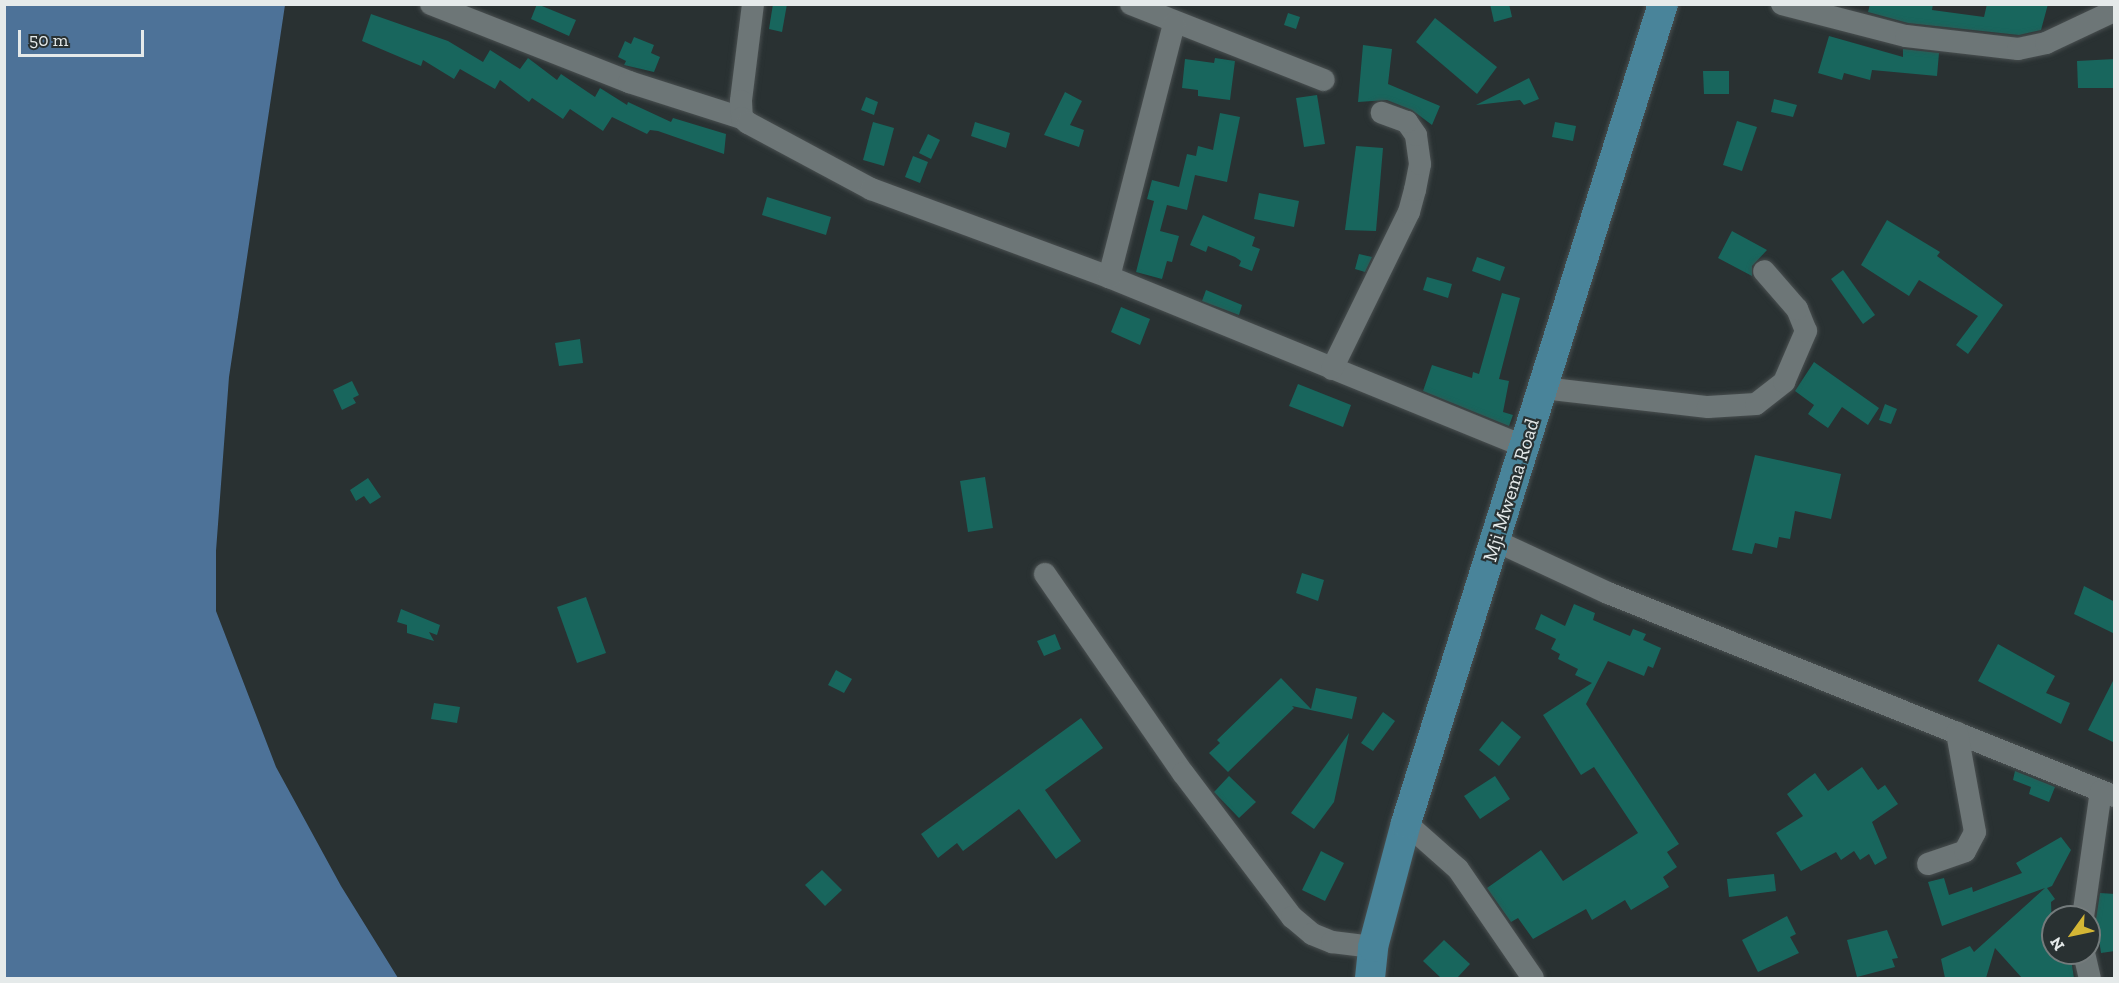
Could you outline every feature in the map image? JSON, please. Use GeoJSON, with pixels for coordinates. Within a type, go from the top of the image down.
{"type":"FeatureCollection","features":[{"type":"Feature","properties":{"kind":"main road","name":"Mji Mwema Road"},"geometry":{"type":"LineString","coordinates":[[1370,978],[1373,947],[1406,823],[1663,4]]}},
{"type":"Feature","properties":{"kind":"street"},"geometry":{"type":"LineString","coordinates":[[431,4],[628,81],[742,118],[871,189],[1109,278],[1523,446]]}},
{"type":"Feature","properties":{"kind":"street"},"geometry":{"type":"LineString","coordinates":[[742,118],[741,101],[753,4]]}},
{"type":"Feature","properties":{"kind":"street"},"geometry":{"type":"LineString","coordinates":[[1131,4],[1174,24],[1324,80]]}},
{"type":"Feature","properties":{"kind":"street"},"geometry":{"type":"LineString","coordinates":[[1782,4],[1906,36],[2018,49],[2046,43],[2115,11]]}},
{"type":"Feature","properties":{"kind":"street"},"geometry":{"type":"LineString","coordinates":[[1109,278],[1174,24]]}},
{"type":"Feature","properties":{"kind":"street"},"geometry":{"type":"LineString","coordinates":[[1332,369],[1409,212],[1415,190],[1420,164],[1416,135],[1407,122],[1382,113]]}},
{"type":"Feature","properties":{"kind":"street"},"geometry":{"type":"LineString","coordinates":[[1543,388],[1708,407],[1756,404],[1784,382],[1806,332],[1797,309],[1764,271]]}},
{"type":"Feature","properties":{"kind":"street"},"geometry":{"type":"LineString","coordinates":[[1496,541],[1608,592],[2108,793],[2085,905]]}},
{"type":"Feature","properties":{"kind":"street"},"geometry":{"type":"LineString","coordinates":[[1045,574],[1183,773],[1292,917],[1312,934],[1332,942],[1373,947]]}},
{"type":"Feature","properties":{"kind":"street"},"geometry":{"type":"LineString","coordinates":[[1928,864],[1965,851],[1975,832],[1957,733]]}},
{"type":"Feature","properties":{"kind":"street"},"geometry":{"type":"LineString","coordinates":[[1406,823],[1458,869],[1533,978]]}},
{"type":"Feature","properties":{"kind":"water"},"geometry":{"type":"Polygon","coordinates":[[[5,4],[285,5],[229,377],[216,551],[216,611],[276,767],[341,886],[398,978],[5,978],[5,4]]]}},
{"type":"Feature","properties":{"kind":"building"},"geometry":{"type":"Polygon","coordinates":[[[537,4],[576,20],[569,36],[531,19],[537,4]]]}},
{"type":"Feature","properties":{"kind":"building"},"geometry":{"type":"Polygon","coordinates":[[[773,4],[787,4],[782,32],[769,29],[773,4]]]}},
{"type":"Feature","properties":{"kind":"building"},"geometry":{"type":"Polygon","coordinates":[[[1490,4],[1509,4],[1512,17],[1494,22],[1490,4]]]}},
{"type":"Feature","properties":{"kind":"building"},"geometry":{"type":"Polygon","coordinates":[[[1870,4],[1933,4],[1932,10],[1984,17],[1987,4],[2048,4],[2041,30],[2019,35],[1908,23],[1868,12],[1870,4]]]}},
{"type":"Feature","properties":{"kind":"building"},"geometry":{"type":"Polygon","coordinates":[[[1288,13],[1300,17],[1296,29],[1284,25],[1288,13]]]}},
{"type":"Feature","properties":{"kind":"building"},"geometry":{"type":"Polygon","coordinates":[[[371,14],[448,41],[483,62],[490,50],[520,69],[528,58],[557,80],[561,74],[595,97],[600,88],[627,105],[628,102],[671,122],[673,118],[726,134],[724,154],[658,131],[650,130],[647,134],[612,117],[603,131],[570,109],[563,119],[532,98],[529,102],[500,80],[495,89],[460,69],[454,79],[423,60],[421,66],[362,41],[371,14]]]}},
{"type":"Feature","properties":{"kind":"building"},"geometry":{"type":"Polygon","coordinates":[[[1435,18],[1497,67],[1477,94],[1416,42],[1435,18]]]}},
{"type":"Feature","properties":{"kind":"building"},"geometry":{"type":"Polygon","coordinates":[[[1829,36],[1903,57],[1903,49],[1939,53],[1937,76],[1872,70],[1870,80],[1844,73],[1842,80],[1818,73],[1829,36]]]}},
{"type":"Feature","properties":{"kind":"building"},"geometry":{"type":"Polygon","coordinates":[[[634,37],[654,45],[651,53],[660,57],[654,72],[624,65],[626,61],[618,57],[625,41],[631,44],[634,37]]]}},
{"type":"Feature","properties":{"kind":"building"},"geometry":{"type":"Polygon","coordinates":[[[1363,45],[1392,49],[1388,84],[1440,106],[1432,125],[1412,110],[1387,100],[1358,102],[1363,45]]]}},
{"type":"Feature","properties":{"kind":"building"},"geometry":{"type":"Polygon","coordinates":[[[1215,58],[1235,61],[1230,100],[1198,96],[1198,90],[1182,88],[1185,59],[1214,63],[1215,58]]]}},
{"type":"Feature","properties":{"kind":"building"},"geometry":{"type":"Polygon","coordinates":[[[2115,59],[2115,88],[2078,88],[2077,61],[2115,59]]]}},
{"type":"Feature","properties":{"kind":"building"},"geometry":{"type":"Polygon","coordinates":[[[1703,71],[1729,71],[1729,94],[1704,94],[1703,71]]]}},
{"type":"Feature","properties":{"kind":"building"},"geometry":{"type":"Polygon","coordinates":[[[1529,78],[1539,99],[1524,105],[1520,100],[1476,105],[1529,78]]]}},
{"type":"Feature","properties":{"kind":"building"},"geometry":{"type":"Polygon","coordinates":[[[1065,92],[1082,101],[1070,125],[1084,130],[1079,147],[1044,135],[1065,92]]]}},
{"type":"Feature","properties":{"kind":"building"},"geometry":{"type":"Polygon","coordinates":[[[1317,95],[1325,144],[1304,147],[1296,98],[1317,95]]]}},
{"type":"Feature","properties":{"kind":"building"},"geometry":{"type":"Polygon","coordinates":[[[866,97],[878,102],[874,115],[861,110],[866,97]]]}},
{"type":"Feature","properties":{"kind":"building"},"geometry":{"type":"Polygon","coordinates":[[[1774,99],[1797,105],[1793,117],[1771,112],[1774,99]]]}},
{"type":"Feature","properties":{"kind":"building"},"geometry":{"type":"Polygon","coordinates":[[[1220,113],[1240,117],[1227,182],[1195,175],[1187,210],[1167,205],[1160,231],[1179,236],[1172,262],[1167,261],[1162,279],[1136,272],[1154,201],[1147,199],[1152,180],[1179,187],[1187,154],[1196,156],[1198,146],[1213,150],[1220,113]]]}},
{"type":"Feature","properties":{"kind":"building"},"geometry":{"type":"Polygon","coordinates":[[[1737,121],[1757,127],[1742,171],[1723,165],[1737,121]]]}},
{"type":"Feature","properties":{"kind":"building"},"geometry":{"type":"Polygon","coordinates":[[[873,122],[894,128],[884,166],[863,160],[873,122]]]}},
{"type":"Feature","properties":{"kind":"building"},"geometry":{"type":"Polygon","coordinates":[[[975,122],[1010,133],[1006,148],[971,136],[975,122]]]}},
{"type":"Feature","properties":{"kind":"building"},"geometry":{"type":"Polygon","coordinates":[[[1555,122],[1576,126],[1573,141],[1552,137],[1555,122]]]}},
{"type":"Feature","properties":{"kind":"building"},"geometry":{"type":"Polygon","coordinates":[[[928,134],[940,140],[931,159],[919,153],[928,134]]]}},
{"type":"Feature","properties":{"kind":"building"},"geometry":{"type":"Polygon","coordinates":[[[1356,146],[1383,148],[1376,231],[1345,230],[1356,146]]]}},
{"type":"Feature","properties":{"kind":"building"},"geometry":{"type":"Polygon","coordinates":[[[913,156],[928,162],[920,183],[905,177],[913,156]]]}},
{"type":"Feature","properties":{"kind":"building"},"geometry":{"type":"Polygon","coordinates":[[[1259,193],[1299,201],[1294,227],[1254,219],[1259,193]]]}},
{"type":"Feature","properties":{"kind":"building"},"geometry":{"type":"Polygon","coordinates":[[[767,197],[831,217],[826,235],[762,215],[767,197]]]}},
{"type":"Feature","properties":{"kind":"building"},"geometry":{"type":"Polygon","coordinates":[[[1203,215],[1255,237],[1252,246],[1260,249],[1252,271],[1239,266],[1241,261],[1235,257],[1208,246],[1206,252],[1190,245],[1203,215]]]}},
{"type":"Feature","properties":{"kind":"building"},"geometry":{"type":"Polygon","coordinates":[[[1887,220],[1940,252],[1937,256],[2003,305],[1968,354],[1956,345],[1978,316],[1919,280],[1909,296],[1861,265],[1887,220]]]}},
{"type":"Feature","properties":{"kind":"building"},"geometry":{"type":"Polygon","coordinates":[[[1732,231],[1767,250],[1752,266],[1752,276],[1718,258],[1732,231]]]}},
{"type":"Feature","properties":{"kind":"building"},"geometry":{"type":"Polygon","coordinates":[[[1359,254],[1372,257],[1365,272],[1355,269],[1359,254]]]}},
{"type":"Feature","properties":{"kind":"building"},"geometry":{"type":"Polygon","coordinates":[[[1477,257],[1505,267],[1500,281],[1472,271],[1477,257]]]}},
{"type":"Feature","properties":{"kind":"building"},"geometry":{"type":"Polygon","coordinates":[[[1843,270],[1875,315],[1863,324],[1831,279],[1843,270]]]}},
{"type":"Feature","properties":{"kind":"building"},"geometry":{"type":"Polygon","coordinates":[[[1427,277],[1452,284],[1448,298],[1423,290],[1427,277]]]}},
{"type":"Feature","properties":{"kind":"building"},"geometry":{"type":"Polygon","coordinates":[[[1206,290],[1242,305],[1239,315],[1202,301],[1206,290]]]}},
{"type":"Feature","properties":{"kind":"building"},"geometry":{"type":"Polygon","coordinates":[[[1502,293],[1520,298],[1499,379],[1509,381],[1503,412],[1513,415],[1509,426],[1423,391],[1432,365],[1472,378],[1473,372],[1479,374],[1502,293]]]}},
{"type":"Feature","properties":{"kind":"building"},"geometry":{"type":"Polygon","coordinates":[[[1121,307],[1150,319],[1140,345],[1111,332],[1121,307]]]}},
{"type":"Feature","properties":{"kind":"building"},"geometry":{"type":"Polygon","coordinates":[[[580,339],[583,363],[559,366],[555,343],[580,339]]]}},
{"type":"Feature","properties":{"kind":"building"},"geometry":{"type":"Polygon","coordinates":[[[1814,362],[1879,408],[1868,425],[1842,407],[1828,428],[1808,414],[1814,405],[1795,391],[1814,362]]]}},
{"type":"Feature","properties":{"kind":"building"},"geometry":{"type":"Polygon","coordinates":[[[352,381],[359,395],[353,398],[356,403],[342,410],[333,390],[352,381]]]}},
{"type":"Feature","properties":{"kind":"building"},"geometry":{"type":"Polygon","coordinates":[[[1298,384],[1351,405],[1343,427],[1289,406],[1298,384]]]}},
{"type":"Feature","properties":{"kind":"building"},"geometry":{"type":"Polygon","coordinates":[[[1885,404],[1897,409],[1891,424],[1879,420],[1885,404]]]}},
{"type":"Feature","properties":{"kind":"building"},"geometry":{"type":"Polygon","coordinates":[[[1755,455],[1841,474],[1831,519],[1795,511],[1790,539],[1779,537],[1777,548],[1755,543],[1752,554],[1732,550],[1755,455]]]}},
{"type":"Feature","properties":{"kind":"building"},"geometry":{"type":"Polygon","coordinates":[[[985,477],[993,528],[968,532],[960,481],[985,477]]]}},
{"type":"Feature","properties":{"kind":"building"},"geometry":{"type":"Polygon","coordinates":[[[368,478],[381,497],[370,504],[364,496],[356,501],[350,490],[368,478]]]}},
{"type":"Feature","properties":{"kind":"building"},"geometry":{"type":"Polygon","coordinates":[[[1302,573],[1324,580],[1318,601],[1296,593],[1302,573]]]}},
{"type":"Feature","properties":{"kind":"building"},"geometry":{"type":"Polygon","coordinates":[[[2084,586],[2115,602],[2115,634],[2074,614],[2084,586]]]}},
{"type":"Feature","properties":{"kind":"building"},"geometry":{"type":"Polygon","coordinates":[[[586,597],[606,653],[577,663],[557,607],[586,597]]]}},
{"type":"Feature","properties":{"kind":"building"},"geometry":{"type":"Polygon","coordinates":[[[1574,604],[1595,613],[1593,620],[1630,636],[1633,629],[1646,634],[1643,640],[1661,648],[1653,668],[1648,666],[1644,676],[1608,661],[1586,704],[1679,844],[1667,852],[1677,867],[1663,877],[1669,887],[1631,910],[1625,900],[1592,920],[1586,909],[1533,939],[1518,918],[1511,922],[1487,888],[1541,850],[1563,881],[1638,833],[1594,767],[1581,775],[1543,715],[1592,683],[1575,675],[1578,669],[1558,659],[1560,654],[1551,649],[1556,639],[1535,629],[1541,614],[1565,626],[1574,604]]]}},
{"type":"Feature","properties":{"kind":"building"},"geometry":{"type":"Polygon","coordinates":[[[401,609],[440,625],[437,635],[429,632],[434,641],[407,633],[407,625],[397,622],[401,609]]]}},
{"type":"Feature","properties":{"kind":"building"},"geometry":{"type":"Polygon","coordinates":[[[1055,634],[1061,649],[1044,656],[1037,641],[1055,634]]]}},
{"type":"Feature","properties":{"kind":"building"},"geometry":{"type":"Polygon","coordinates":[[[1998,644],[2055,676],[2046,693],[2070,703],[2061,724],[1978,681],[1998,644]]]}},
{"type":"Feature","properties":{"kind":"building"},"geometry":{"type":"Polygon","coordinates":[[[836,670],[852,679],[844,693],[828,685],[836,670]]]}},
{"type":"Feature","properties":{"kind":"building"},"geometry":{"type":"Polygon","coordinates":[[[2115,677],[2115,743],[2088,730],[2115,677]]]}},
{"type":"Feature","properties":{"kind":"building"},"geometry":{"type":"Polygon","coordinates":[[[1281,678],[1311,709],[1316,688],[1357,697],[1352,719],[1292,706],[1294,708],[1228,772],[1209,753],[1220,743],[1217,740],[1281,678]]]}},
{"type":"Feature","properties":{"kind":"building"},"geometry":{"type":"Polygon","coordinates":[[[434,703],[460,707],[457,723],[431,719],[434,703]]]}},
{"type":"Feature","properties":{"kind":"building"},"geometry":{"type":"Polygon","coordinates":[[[1383,712],[1395,721],[1373,751],[1361,743],[1383,712]]]}},
{"type":"Feature","properties":{"kind":"building"},"geometry":{"type":"Polygon","coordinates":[[[1081,718],[1103,748],[1045,790],[1081,841],[1056,859],[1019,809],[963,851],[957,843],[938,858],[921,834],[1081,718]]]}},
{"type":"Feature","properties":{"kind":"building"},"geometry":{"type":"Polygon","coordinates":[[[1502,721],[1521,737],[1499,766],[1479,750],[1502,721]]]}},
{"type":"Feature","properties":{"kind":"building"},"geometry":{"type":"Polygon","coordinates":[[[1349,733],[1334,802],[1314,829],[1291,813],[1349,733]]]}},
{"type":"Feature","properties":{"kind":"building"},"geometry":{"type":"Polygon","coordinates":[[[1862,767],[1878,790],[1885,785],[1898,804],[1872,822],[1887,858],[1875,865],[1869,854],[1860,860],[1854,851],[1841,860],[1836,852],[1801,871],[1776,833],[1803,816],[1787,794],[1815,773],[1828,791],[1862,767]]]}},
{"type":"Feature","properties":{"kind":"building"},"geometry":{"type":"Polygon","coordinates":[[[2015,771],[2055,787],[2049,802],[2029,794],[2031,787],[2013,780],[2015,771]]]}},
{"type":"Feature","properties":{"kind":"building"},"geometry":{"type":"Polygon","coordinates":[[[1229,776],[1256,802],[1239,818],[1214,792],[1229,776]]]}},
{"type":"Feature","properties":{"kind":"building"},"geometry":{"type":"Polygon","coordinates":[[[1495,776],[1510,799],[1480,819],[1464,796],[1495,776]]]}},
{"type":"Feature","properties":{"kind":"building"},"geometry":{"type":"Polygon","coordinates":[[[2061,837],[2071,850],[2052,886],[2047,888],[2055,899],[2051,905],[2041,905],[2041,965],[2072,965],[2074,978],[2022,978],[1995,948],[1986,978],[1945,978],[1941,959],[1970,946],[1974,952],[2045,888],[1942,926],[1928,882],[1944,878],[1949,895],[1972,887],[1973,892],[2022,873],[2016,863],[2061,837]]]}},
{"type":"Feature","properties":{"kind":"building"},"geometry":{"type":"Polygon","coordinates":[[[1321,851],[1344,863],[1325,901],[1302,890],[1321,851]]]}},
{"type":"Feature","properties":{"kind":"building"},"geometry":{"type":"Polygon","coordinates":[[[822,870],[842,890],[825,906],[805,885],[822,870]]]}},
{"type":"Feature","properties":{"kind":"building"},"geometry":{"type":"Polygon","coordinates":[[[1774,874],[1776,891],[1729,897],[1727,879],[1774,874]]]}},
{"type":"Feature","properties":{"kind":"building"},"geometry":{"type":"Polygon","coordinates":[[[2100,893],[2115,894],[2115,951],[2101,953],[2101,905],[2098,905],[2100,893]]]}},
{"type":"Feature","properties":{"kind":"building"},"geometry":{"type":"Polygon","coordinates":[[[1787,916],[1796,934],[1790,937],[1799,953],[1758,972],[1742,940],[1787,916]]]}},
{"type":"Feature","properties":{"kind":"building"},"geometry":{"type":"Polygon","coordinates":[[[1887,930],[1898,958],[1892,959],[1895,967],[1857,977],[1847,940],[1887,930]]]}},
{"type":"Feature","properties":{"kind":"building"},"geometry":{"type":"Polygon","coordinates":[[[1444,940],[1470,964],[1457,978],[1441,978],[1423,961],[1444,940]]]}}]}
